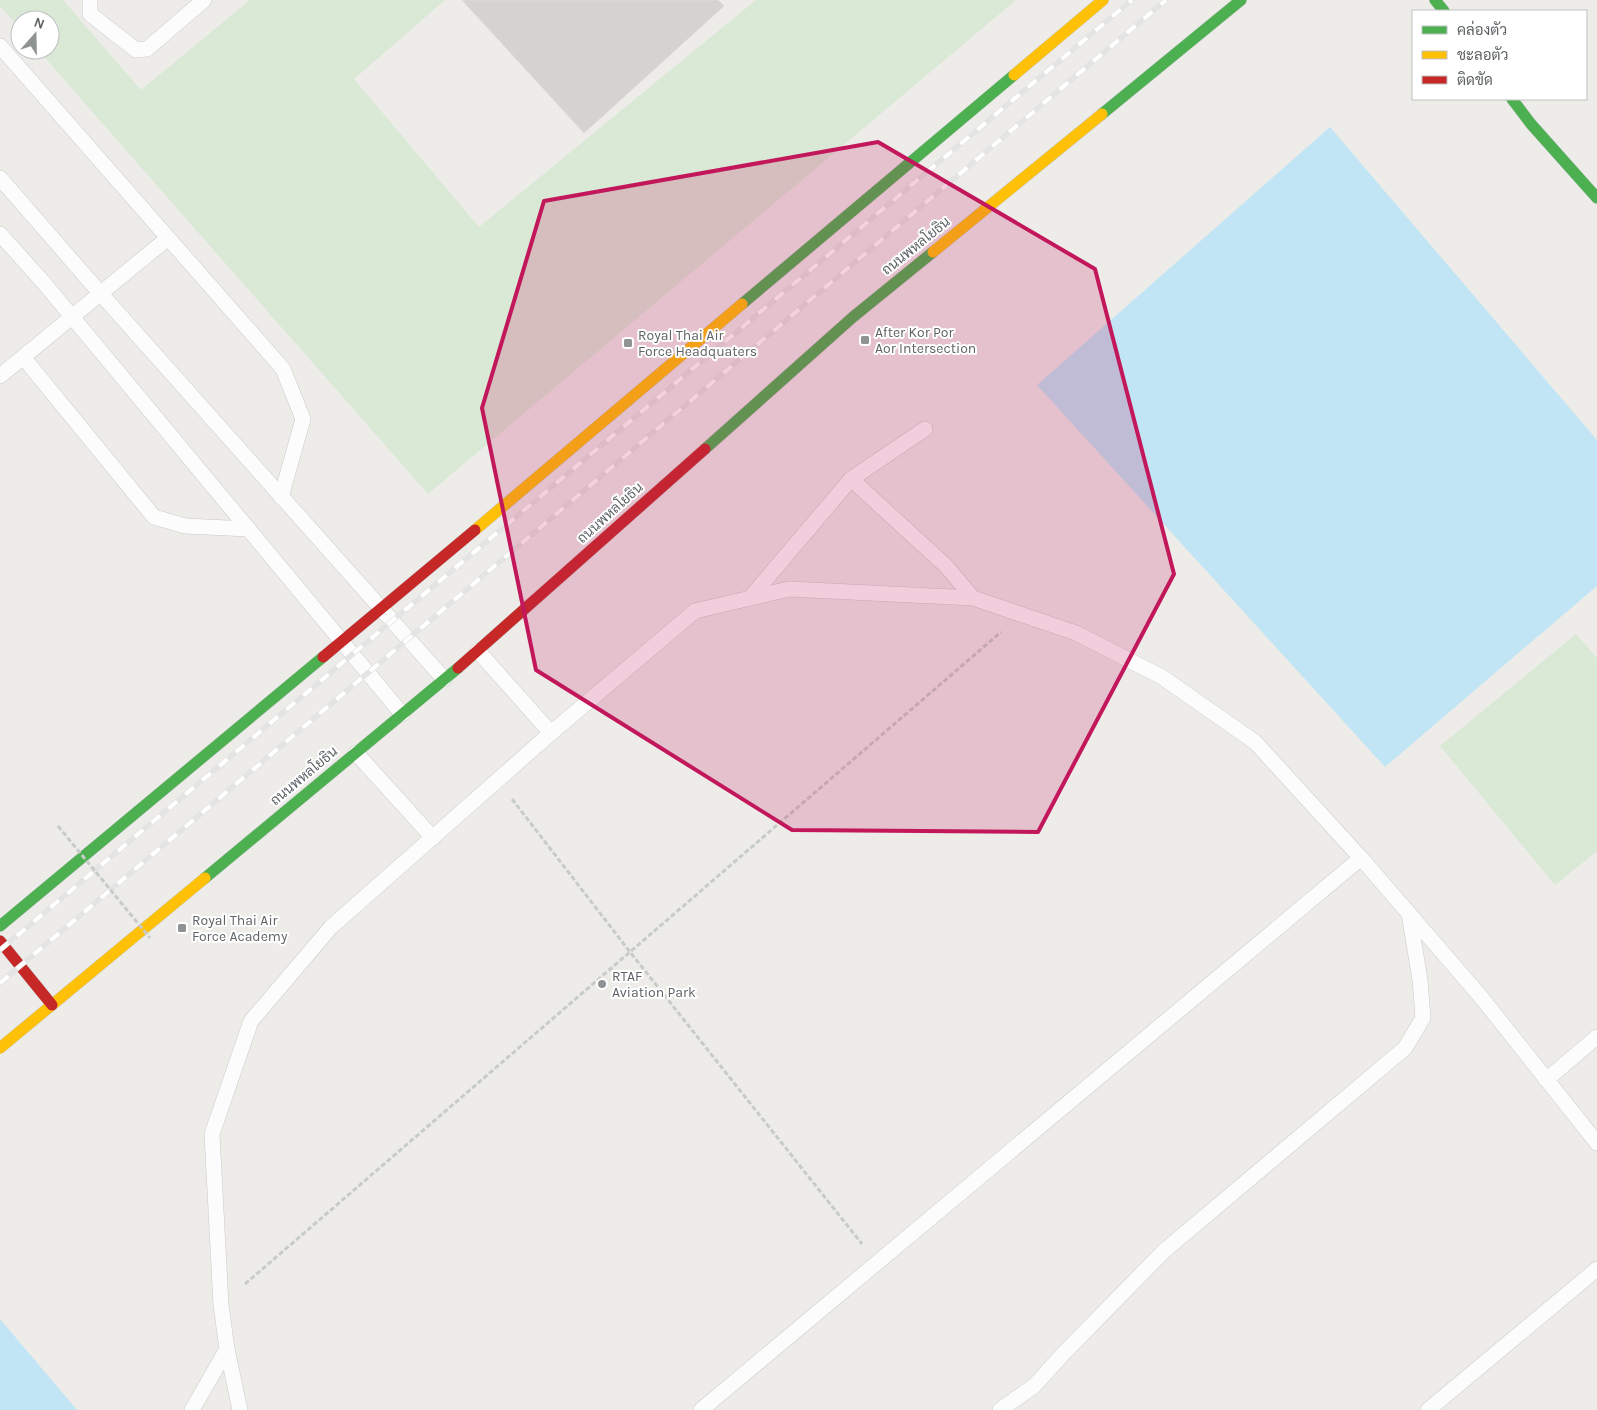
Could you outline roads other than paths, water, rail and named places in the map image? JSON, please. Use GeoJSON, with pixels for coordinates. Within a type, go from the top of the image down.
{"type":"FeatureCollection","features":[{"type":"Feature","properties":{"kind":"main road"},"geometry":{"type":"LineString","coordinates":[[0,926],[381,609],[1103,0]]}},
{"type":"Feature","properties":{"kind":"main road","name":"ถนนพหลโยธิน"},"geometry":{"type":"LineString","coordinates":[[0,1048],[478,651],[853,317],[1241,0]]}},
{"type":"Feature","properties":{"kind":"main road"},"geometry":{"type":"LineString","coordinates":[[1513,100],[1597,198]]}},
{"type":"Feature","properties":{"kind":"main road"},"geometry":{"type":"LineString","coordinates":[[0,941],[52,1005]]}},
{"type":"Feature","properties":{"kind":"lane"},"geometry":{"type":"LineString","coordinates":[[90,0],[90,14],[136,50],[147,49],[204,0]]}},
{"type":"Feature","properties":{"kind":"lane"},"geometry":{"type":"LineString","coordinates":[[0,46],[283,369],[303,419],[281,496]]}},
{"type":"Feature","properties":{"kind":"lane"},"geometry":{"type":"LineString","coordinates":[[0,178],[444,679]]}},
{"type":"Feature","properties":{"kind":"lane"},"geometry":{"type":"LineString","coordinates":[[0,234],[402,714]]}},
{"type":"Feature","properties":{"kind":"lane"},"geometry":{"type":"LineString","coordinates":[[0,376],[168,238]]}},
{"type":"Feature","properties":{"kind":"lane"},"geometry":{"type":"LineString","coordinates":[[23,357],[154,517],[185,526],[248,529]]}},
{"type":"Feature","properties":{"kind":"lane"},"geometry":{"type":"LineString","coordinates":[[750,598],[851,479],[925,429]]}},
{"type":"Feature","properties":{"kind":"lane"},"geometry":{"type":"LineString","coordinates":[[851,479],[946,566],[973,598]]}},
{"type":"Feature","properties":{"kind":"lane"},"geometry":{"type":"LineString","coordinates":[[240,1410],[227,1349],[221,1305],[212,1134],[251,1022],[331,927],[551,733],[695,611],[789,589],[973,598],[1076,633],[1162,677],[1255,742],[1361,858],[1481,997],[1597,1143]]}},
{"type":"Feature","properties":{"kind":"lane"},"geometry":{"type":"LineString","coordinates":[[478,651],[551,733]]}},
{"type":"Feature","properties":{"kind":"lane"},"geometry":{"type":"LineString","coordinates":[[356,752],[433,838]]}},
{"type":"Feature","properties":{"kind":"lane"},"geometry":{"type":"LineString","coordinates":[[701,1410],[1361,858]]}},
{"type":"Feature","properties":{"kind":"lane"},"geometry":{"type":"LineString","coordinates":[[1000,1410],[1034,1386],[1164,1250],[1405,1048],[1424,1018],[1409,913]]}},
{"type":"Feature","properties":{"kind":"lane"},"geometry":{"type":"LineString","coordinates":[[1546,1080],[1597,1037]]}},
{"type":"Feature","properties":{"kind":"lane"},"geometry":{"type":"LineString","coordinates":[[1428,1410],[1597,1269]]}},
{"type":"Feature","properties":{"kind":"lane"},"geometry":{"type":"LineString","coordinates":[[192,1410],[227,1349]]}},
{"type":"Feature","properties":{"kind":"water"},"geometry":{"type":"Polygon","coordinates":[[[1330,127],[1597,440],[1597,586],[1385,767],[1037,385],[1330,127]]]}},
{"type":"Feature","properties":{"kind":"water"},"geometry":{"type":"Polygon","coordinates":[[[0,1319],[77,1410],[0,1410],[0,1319]]]}},
{"type":"Feature","properties":{"kind":"railway"},"geometry":{"type":"LineString","coordinates":[[0,950],[1132,0]]}},
{"type":"Feature","properties":{"kind":"railway"},"geometry":{"type":"LineString","coordinates":[[0,983],[1166,0]]}},
{"type":"Feature","properties":{"kind":"place","name":"After Kor Por Aor Intersection"},"geometry":{"type":"Point","coordinates":[865,340]}},
{"type":"Feature","properties":{"kind":"place","name":"Royal Thai Air Force Headquaters"},"geometry":{"type":"Point","coordinates":[628,343]}},
{"type":"Feature","properties":{"kind":"place","name":"Royal Thai Air Force Academy"},"geometry":{"type":"Point","coordinates":[182,928]}},
{"type":"Feature","properties":{"kind":"place","name":"RTAF Aviation Park"},"geometry":{"type":"Point","coordinates":[602,984]}}]}
